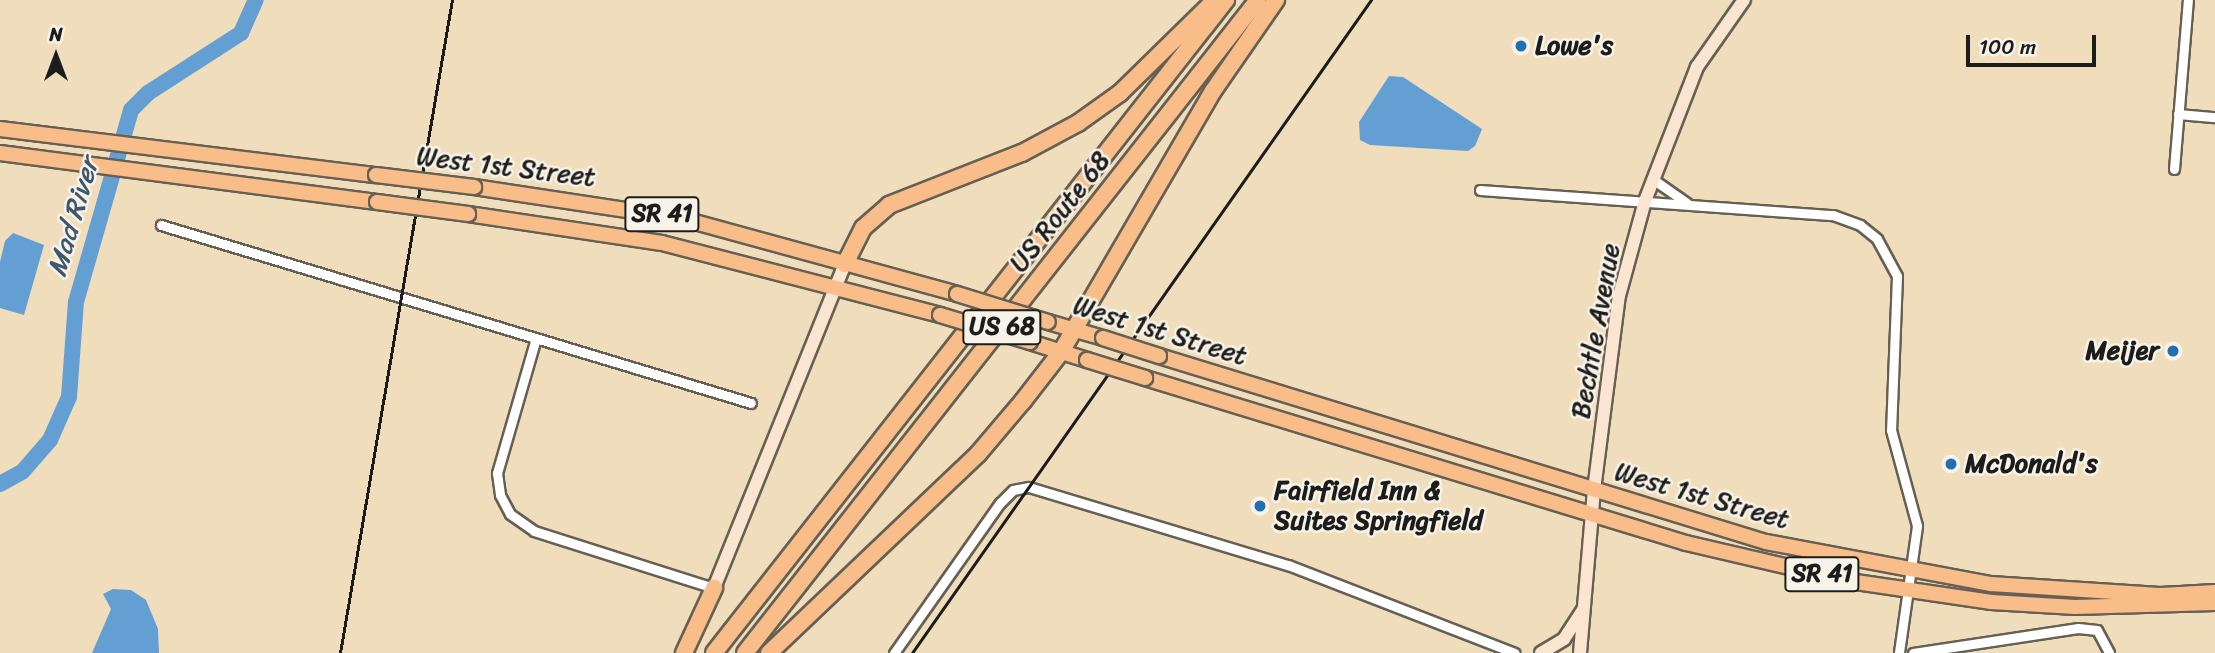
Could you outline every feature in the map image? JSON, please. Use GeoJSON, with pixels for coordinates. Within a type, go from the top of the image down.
{"type":"FeatureCollection","features":[{"type":"Feature","properties":{"kind":"highway"},"geometry":{"type":"LineString","coordinates":[[845,264],[863,228],[889,205],[1022,153],[1078,123],[1120,93],[1216,0]]}},
{"type":"Feature","properties":{"kind":"highway","name":"US Route 68"},"geometry":{"type":"LineString","coordinates":[[714,653],[1226,0]]}},
{"type":"Feature","properties":{"kind":"highway","name":"US Route 68"},"geometry":{"type":"LineString","coordinates":[[745,653],[1258,0]]}},
{"type":"Feature","properties":{"kind":"highway"},"geometry":{"type":"LineString","coordinates":[[769,653],[978,454],[1061,352],[1213,91],[1276,0]]}},
{"type":"Feature","properties":{"kind":"highway"},"geometry":{"type":"LineString","coordinates":[[684,653],[715,588]]}},
{"type":"Feature","properties":{"kind":"main road","name":"Bechtle Avenue"},"geometry":{"type":"LineString","coordinates":[[1580,653],[1594,490],[1619,296],[1645,201],[1697,67],[1744,0]]}},
{"type":"Feature","properties":{"kind":"main road","name":"West 1st Street"},"geometry":{"type":"LineString","coordinates":[[0,129],[86,142],[474,187],[680,218],[1103,338],[1766,542],[1910,571],[1992,584],[2077,591],[2215,592]]}},
{"type":"Feature","properties":{"kind":"main road","name":"West 1st Street"},"geometry":{"type":"LineString","coordinates":[[0,153],[468,214],[662,243],[940,315],[1686,543],[1907,592],[2076,607],[2215,603]]}},
{"type":"Feature","properties":{"kind":"main road"},"geometry":{"type":"LineString","coordinates":[[715,588],[833,288],[845,264]]}},
{"type":"Feature","properties":{"kind":"main road"},"geometry":{"type":"LineString","coordinates":[[1541,653],[1564,639],[1583,610]]}},
{"type":"Feature","properties":{"kind":"street"},"geometry":{"type":"LineString","coordinates":[[2174,169],[2188,0]]}},
{"type":"Feature","properties":{"kind":"street"},"geometry":{"type":"LineString","coordinates":[[2178,114],[2215,117]]}},
{"type":"Feature","properties":{"kind":"street"},"geometry":{"type":"LineString","coordinates":[[1654,180],[1689,204]]}},
{"type":"Feature","properties":{"kind":"street"},"geometry":{"type":"LineString","coordinates":[[1479,190],[1833,215],[1870,231],[1886,250],[1898,287],[1891,430],[1916,511],[1899,653]]}},
{"type":"Feature","properties":{"kind":"street"},"geometry":{"type":"LineString","coordinates":[[161,225],[751,403]]}},
{"type":"Feature","properties":{"kind":"street"},"geometry":{"type":"LineString","coordinates":[[536,338],[497,472],[500,495],[510,514],[534,531],[715,588]]}},
{"type":"Feature","properties":{"kind":"street"},"geometry":{"type":"LineString","coordinates":[[894,653],[1007,494],[1019,487],[1035,488],[1288,565],[1515,653]]}},
{"type":"Feature","properties":{"kind":"street"},"geometry":{"type":"LineString","coordinates":[[1913,653],[2078,628],[2099,632],[2109,653]]}},
{"type":"Feature","properties":{"kind":"water"},"geometry":{"type":"Polygon","coordinates":[[[1389,76],[1403,77],[1482,129],[1475,146],[1468,151],[1370,145],[1360,140],[1359,122],[1389,76]]]}},
{"type":"Feature","properties":{"kind":"water"},"geometry":{"type":"Polygon","coordinates":[[[13,233],[44,245],[24,315],[0,308],[0,262],[5,241],[13,233]]]}},
{"type":"Feature","properties":{"kind":"water"},"geometry":{"type":"Polygon","coordinates":[[[113,589],[131,590],[146,600],[158,629],[159,653],[92,653],[111,609],[103,594],[113,589]]]}},
{"type":"Feature","properties":{"kind":"waterway","name":"Mad River"},"geometry":{"type":"LineString","coordinates":[[0,484],[23,471],[50,440],[69,397],[76,302],[131,110],[148,93],[241,33],[256,0]]}},
{"type":"Feature","properties":{"kind":"railway"},"geometry":{"type":"LineString","coordinates":[[340,653],[452,0]]}},
{"type":"Feature","properties":{"kind":"railway"},"geometry":{"type":"LineString","coordinates":[[912,653],[1371,0]]}},
{"type":"Feature","properties":{"kind":"place","name":"Lowe's"},"geometry":{"type":"Point","coordinates":[1521,46]}},
{"type":"Feature","properties":{"kind":"place","name":"Meijer"},"geometry":{"type":"Point","coordinates":[2173,351]}},
{"type":"Feature","properties":{"kind":"place","name":"McDonald's"},"geometry":{"type":"Point","coordinates":[1951,464]}},
{"type":"Feature","properties":{"kind":"place","name":"Fairfield Inn & Suites Springfield"},"geometry":{"type":"Point","coordinates":[1260,506]}}]}
